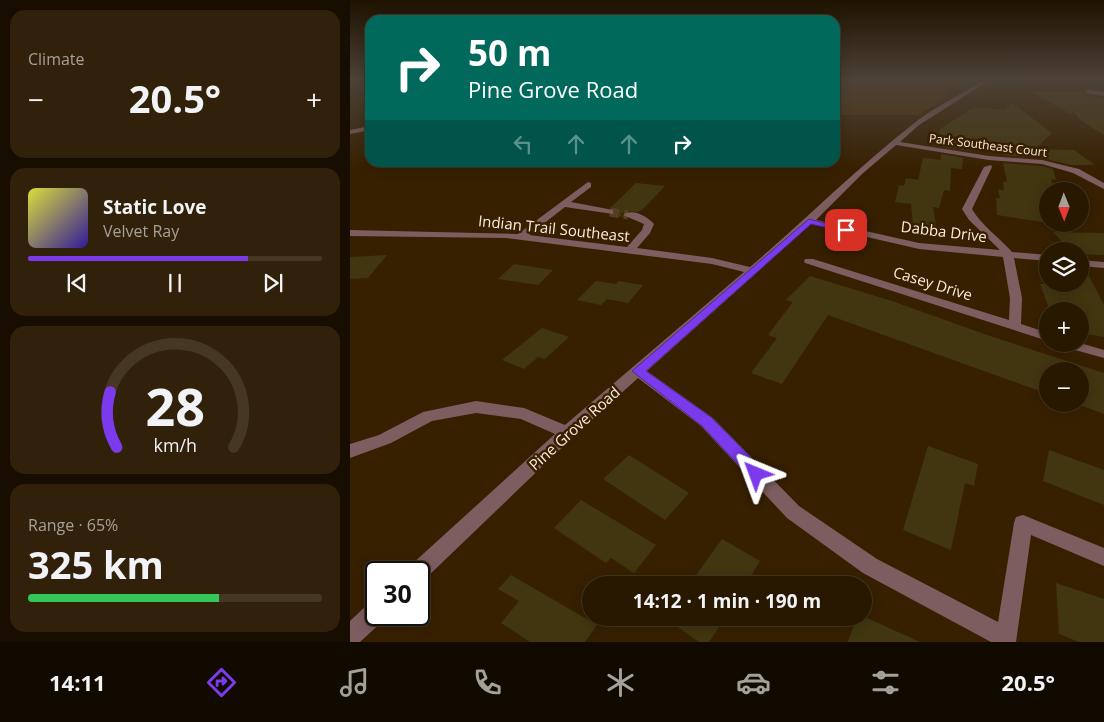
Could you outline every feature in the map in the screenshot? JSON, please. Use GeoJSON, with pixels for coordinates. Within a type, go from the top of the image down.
{"type":"FeatureCollection","features":[{"type":"Feature","properties":{"kind":"street","name":"Pine Grove Road"},"geometry":{"type":"LineString","coordinates":[[430,561],[567,433],[809,222],[859,172],[917,124],[940,110]]}},
{"type":"Feature","properties":{"kind":"street"},"geometry":{"type":"LineString","coordinates":[[350,132],[365,129]]}},
{"type":"Feature","properties":{"kind":"street","name":"Park Southeast Court"},"geometry":{"type":"LineString","coordinates":[[894,143],[1057,165],[1076,171],[1104,186]]}},
{"type":"Feature","properties":{"kind":"street"},"geometry":{"type":"LineString","coordinates":[[988,167],[967,209],[972,218],[993,236],[1008,253],[1016,298],[1015,326]]}},
{"type":"Feature","properties":{"kind":"street"},"geometry":{"type":"LineString","coordinates":[[520,237],[588,185]]}},
{"type":"Feature","properties":{"kind":"street"},"geometry":{"type":"LineString","coordinates":[[564,204],[610,212]]}},
{"type":"Feature","properties":{"kind":"street"},"geometry":{"type":"LineString","coordinates":[[628,215],[646,220],[649,224],[648,231],[630,251]]}},
{"type":"Feature","properties":{"kind":"street","name":"Dabba Drive"},"geometry":{"type":"LineString","coordinates":[[809,222],[919,246],[1039,257]]}},
{"type":"Feature","properties":{"kind":"street","name":"Indian Trail Southeast"},"geometry":{"type":"LineString","coordinates":[[350,233],[520,237],[712,261],[753,271]]}},
{"type":"Feature","properties":{"kind":"street","name":"Casey Drive"},"geometry":{"type":"LineString","coordinates":[[809,261],[1039,333]]}},
{"type":"Feature","properties":{"kind":"street"},"geometry":{"type":"LineString","coordinates":[[1089,264],[1104,265]]}},
{"type":"Feature","properties":{"kind":"street"},"geometry":{"type":"LineString","coordinates":[[1089,350],[1104,354]]}},
{"type":"Feature","properties":{"kind":"street"},"geometry":{"type":"LineString","coordinates":[[638,371],[707,422],[794,512],[870,566],[1005,640],[1023,523],[1104,557]]}},
{"type":"Feature","properties":{"kind":"street"},"geometry":{"type":"LineString","coordinates":[[350,451],[384,439],[428,416],[476,407],[524,414],[567,433]]}},
{"type":"Feature","properties":{"kind":"street"},"geometry":{"type":"LineString","coordinates":[[350,636],[365,622]]}},
{"type":"Feature","properties":{"kind":"shaded area"},"geometry":{"type":"Polygon","coordinates":[[[840,110],[926,110],[918,115],[840,115],[840,110]]]}},
{"type":"Feature","properties":{"kind":"building"},"geometry":{"type":"Polygon","coordinates":[[[970,110],[1021,110],[1052,133],[1035,149],[1074,150],[1095,165],[1071,165],[1042,158],[1002,155],[1001,149],[997,148],[964,145],[964,150],[940,146],[940,129],[970,110]]]}},
{"type":"Feature","properties":{"kind":"building"},"geometry":{"type":"Polygon","coordinates":[[[1063,110],[1104,110],[1104,135],[1080,120],[1073,111],[1070,114],[1063,110]]]}},
{"type":"Feature","properties":{"kind":"building"},"geometry":{"type":"Polygon","coordinates":[[[941,154],[963,158],[962,169],[951,168],[950,191],[944,190],[939,208],[933,207],[938,238],[914,236],[911,204],[895,202],[899,185],[904,186],[906,178],[918,180],[923,158],[941,160],[941,154]]]}},
{"type":"Feature","properties":{"kind":"building"},"geometry":{"type":"Polygon","coordinates":[[[1003,163],[1042,166],[1053,169],[1056,180],[1051,179],[1052,182],[1039,182],[1039,222],[997,215],[996,198],[1000,198],[998,190],[1004,190],[1003,182],[1007,182],[1003,163]]]}},
{"type":"Feature","properties":{"kind":"building"},"geometry":{"type":"Polygon","coordinates":[[[636,183],[665,186],[638,212],[626,211],[621,214],[623,217],[613,216],[615,210],[610,208],[636,183]]]}},
{"type":"Feature","properties":{"kind":"building"},"geometry":{"type":"Polygon","coordinates":[[[1053,232],[1104,233],[1104,255],[1089,254],[1089,242],[1062,242],[1053,232]]]}},
{"type":"Feature","properties":{"kind":"building"},"geometry":{"type":"Polygon","coordinates":[[[387,255],[368,278],[350,279],[350,257],[387,255]]]}},
{"type":"Feature","properties":{"kind":"building"},"geometry":{"type":"Polygon","coordinates":[[[514,264],[553,270],[538,285],[498,279],[514,264]]]}},
{"type":"Feature","properties":{"kind":"building"},"geometry":{"type":"Polygon","coordinates":[[[810,276],[892,301],[1070,362],[1039,362],[1039,391],[828,315],[782,384],[751,373],[777,338],[768,335],[793,302],[786,300],[810,276]]]}},
{"type":"Feature","properties":{"kind":"building"},"geometry":{"type":"Polygon","coordinates":[[[1089,276],[1104,305],[1104,337],[1089,334],[1089,302],[1047,302],[1043,292],[1089,292],[1089,276]]]}},
{"type":"Feature","properties":{"kind":"building"},"geometry":{"type":"Polygon","coordinates":[[[596,281],[616,284],[619,281],[643,285],[628,303],[607,299],[601,305],[577,300],[596,281]]]}},
{"type":"Feature","properties":{"kind":"building"},"geometry":{"type":"Polygon","coordinates":[[[542,328],[569,337],[545,359],[538,357],[524,369],[502,360],[542,328]]]}},
{"type":"Feature","properties":{"kind":"building"},"geometry":{"type":"Polygon","coordinates":[[[1089,368],[1104,373],[1104,414],[1089,408],[1089,368]]]}},
{"type":"Feature","properties":{"kind":"building"},"geometry":{"type":"Polygon","coordinates":[[[928,446],[978,464],[974,486],[965,483],[951,550],[903,530],[928,446]]]}},
{"type":"Feature","properties":{"kind":"building"},"geometry":{"type":"Polygon","coordinates":[[[1049,450],[1104,470],[1104,505],[1043,481],[1049,450]]]}},
{"type":"Feature","properties":{"kind":"building"},"geometry":{"type":"Polygon","coordinates":[[[629,455],[689,493],[665,520],[603,479],[629,455]]]}},
{"type":"Feature","properties":{"kind":"building"},"geometry":{"type":"Polygon","coordinates":[[[581,500],[656,545],[634,573],[611,558],[606,563],[554,528],[581,500]]]}},
{"type":"Feature","properties":{"kind":"building"},"geometry":{"type":"Polygon","coordinates":[[[722,539],[760,561],[751,576],[695,576],[722,539]]]}},
{"type":"Feature","properties":{"kind":"building"},"geometry":{"type":"Polygon","coordinates":[[[511,575],[582,616],[582,626],[596,626],[585,642],[530,642],[501,623],[519,601],[498,589],[511,575]]]}},
{"type":"Feature","properties":{"kind":"building"},"geometry":{"type":"Polygon","coordinates":[[[1056,583],[1104,599],[1104,642],[1079,642],[1059,634],[1056,583]]]}},
{"type":"Feature","properties":{"kind":"building"},"geometry":{"type":"Polygon","coordinates":[[[872,620],[920,642],[848,642],[853,626],[872,626],[872,620]]]}},
{"type":"Feature","properties":{"kind":"building"},"geometry":{"type":"Polygon","coordinates":[[[676,626],[720,626],[709,642],[699,642],[676,626]]]}},
{"type":"Feature","properties":{"kind":"tunnel"},"geometry":{"type":"LineString","coordinates":[[610,212],[628,215]]}},
{"type":"Feature","properties":{"kind":"route"},"geometry":{"type":"LineString","coordinates":[[756,474],[707,422],[638,371],[809,222],[846,230]]}}]}
